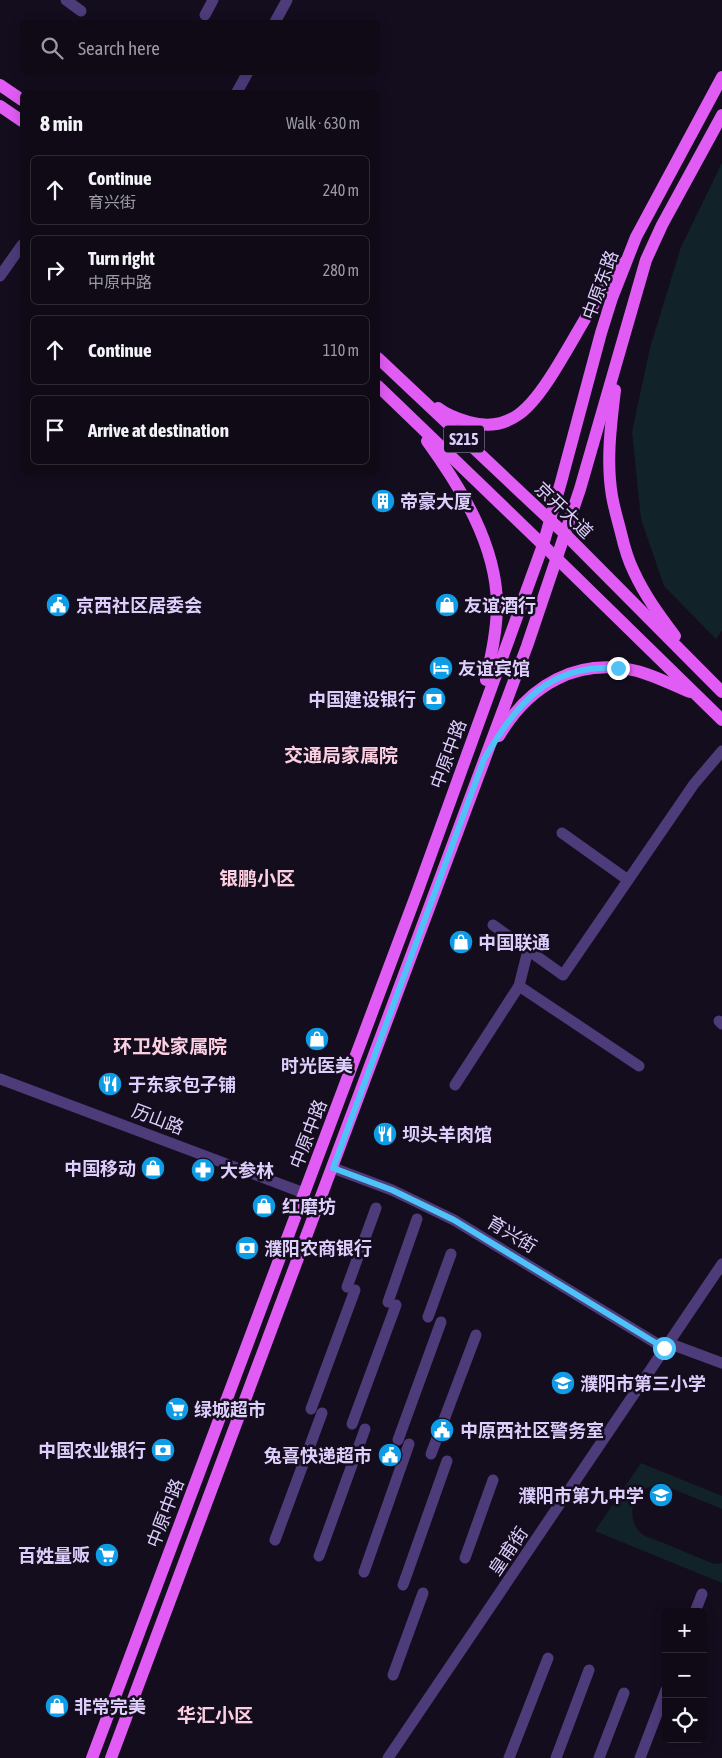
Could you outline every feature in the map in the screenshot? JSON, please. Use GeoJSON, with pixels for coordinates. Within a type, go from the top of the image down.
{"type":"FeatureCollection","features":[{"type":"Feature","properties":{"kind":"main road","name":"中原东路"},"geometry":{"type":"LineString","coordinates":[[550,520],[601,333],[636,237],[722,77]]}},
{"type":"Feature","properties":{"kind":"main road"},"geometry":{"type":"LineString","coordinates":[[0,85],[20,99]]}},
{"type":"Feature","properties":{"kind":"main road"},"geometry":{"type":"LineString","coordinates":[[0,106],[20,120]]}},
{"type":"Feature","properties":{"kind":"main road","name":"中原东路"},"geometry":{"type":"LineString","coordinates":[[566,535],[652,244],[722,115]]}},
{"type":"Feature","properties":{"kind":"main road"},"geometry":{"type":"LineString","coordinates":[[397,376],[444,412],[459,419],[480,425],[506,422],[518,415],[538,396],[636,237]]}},
{"type":"Feature","properties":{"kind":"main road"},"geometry":{"type":"LineString","coordinates":[[618,356],[610,437],[610,467],[612,494],[625,548],[650,602],[701,670]]}},
{"type":"Feature","properties":{"kind":"main road","name":"京开大道"},"geometry":{"type":"LineString","coordinates":[[380,360],[566,535],[722,692]]}},
{"type":"Feature","properties":{"kind":"main road","name":"S215"},"geometry":{"type":"LineString","coordinates":[[380,388],[543,544],[722,720]]}},
{"type":"Feature","properties":{"kind":"main road"},"geometry":{"type":"LineString","coordinates":[[406,413],[450,472],[472,512],[484,543],[495,586],[497,605],[490,663],[464,762]]}},
{"type":"Feature","properties":{"kind":"main road","name":"中原中路"},"geometry":{"type":"LineString","coordinates":[[92,1758],[464,762],[550,520]]}},
{"type":"Feature","properties":{"kind":"main road","name":"中原中路"},"geometry":{"type":"LineString","coordinates":[[112,1758],[333,1168],[566,535]]}},
{"type":"Feature","properties":{"kind":"main road"},"geometry":{"type":"LineString","coordinates":[[484,759],[514,713],[531,695],[546,685],[580,669],[599,666],[637,671],[697,694]]}},
{"type":"Feature","properties":{"kind":"street"},"geometry":{"type":"LineString","coordinates":[[66,0],[81,11]]}},
{"type":"Feature","properties":{"kind":"street"},"geometry":{"type":"LineString","coordinates":[[205,15],[213,0]]}},
{"type":"Feature","properties":{"kind":"street"},"geometry":{"type":"LineString","coordinates":[[276,20],[287,0]]}},
{"type":"Feature","properties":{"kind":"street"},"geometry":{"type":"LineString","coordinates":[[238,90],[246,75]]}},
{"type":"Feature","properties":{"kind":"street"},"geometry":{"type":"LineString","coordinates":[[0,276],[20,248]]}},
{"type":"Feature","properties":{"kind":"street"},"geometry":{"type":"LineString","coordinates":[[492,925],[563,975],[694,784],[722,751]]}},
{"type":"Feature","properties":{"kind":"street"},"geometry":{"type":"LineString","coordinates":[[562,833],[628,880]]}},
{"type":"Feature","properties":{"kind":"street"},"geometry":{"type":"LineString","coordinates":[[455,1085],[519,986],[528,950]]}},
{"type":"Feature","properties":{"kind":"street"},"geometry":{"type":"LineString","coordinates":[[519,986],[639,1066]]}},
{"type":"Feature","properties":{"kind":"street","name":"历山路"},"geometry":{"type":"LineString","coordinates":[[0,1079],[304,1193]]}},
{"type":"Feature","properties":{"kind":"street","name":"育兴街"},"geometry":{"type":"LineString","coordinates":[[333,1168],[392,1190],[454,1220],[666,1346],[722,1363]]}},
{"type":"Feature","properties":{"kind":"street"},"geometry":{"type":"LineString","coordinates":[[311,1409],[376,1208]]}},
{"type":"Feature","properties":{"kind":"street"},"geometry":{"type":"LineString","coordinates":[[352,1424],[392,1303],[417,1219]]}},
{"type":"Feature","properties":{"kind":"street"},"geometry":{"type":"LineString","coordinates":[[428,1317],[451,1254]]}},
{"type":"Feature","properties":{"kind":"street","name":"皇甫街"},"geometry":{"type":"LineString","coordinates":[[388,1758],[722,1264]]}},
{"type":"Feature","properties":{"kind":"street"},"geometry":{"type":"LineString","coordinates":[[398,1440],[441,1322]]}},
{"type":"Feature","properties":{"kind":"street"},"geometry":{"type":"LineString","coordinates":[[431,1454],[476,1335]]}},
{"type":"Feature","properties":{"kind":"street"},"geometry":{"type":"LineString","coordinates":[[276,1540],[322,1413]]}},
{"type":"Feature","properties":{"kind":"street"},"geometry":{"type":"LineString","coordinates":[[319,1556],[365,1429]]}},
{"type":"Feature","properties":{"kind":"street"},"geometry":{"type":"LineString","coordinates":[[364,1572],[409,1444]]}},
{"type":"Feature","properties":{"kind":"street"},"geometry":{"type":"LineString","coordinates":[[403,1585],[447,1461]]}},
{"type":"Feature","properties":{"kind":"street"},"geometry":{"type":"LineString","coordinates":[[465,1558],[493,1480]]}},
{"type":"Feature","properties":{"kind":"street"},"geometry":{"type":"LineString","coordinates":[[393,1675],[423,1593]]}},
{"type":"Feature","properties":{"kind":"street"},"geometry":{"type":"LineString","coordinates":[[697,1608],[702,1594]]}},
{"type":"Feature","properties":{"kind":"street"},"geometry":{"type":"LineString","coordinates":[[509,1758],[548,1658]]}},
{"type":"Feature","properties":{"kind":"street"},"geometry":{"type":"LineString","coordinates":[[556,1758],[588,1670]]}},
{"type":"Feature","properties":{"kind":"street"},"geometry":{"type":"LineString","coordinates":[[599,1758],[624,1692]]}},
{"type":"Feature","properties":{"kind":"street"},"geometry":{"type":"LineString","coordinates":[[640,1758],[663,1698]]}},
{"type":"Feature","properties":{"kind":"green space"},"geometry":{"type":"Polygon","coordinates":[[[722,163],[722,630],[716,639],[664,586],[641,519],[632,432],[650,348],[681,247],[722,163]]]}},
{"type":"Feature","properties":{"kind":"green space"},"geometry":{"type":"Polygon","coordinates":[[[641,1463],[722,1496],[722,1509],[663,1485],[655,1486],[644,1489],[638,1495],[632,1512],[636,1527],[642,1534],[714,1564],[722,1563],[722,1583],[595,1531],[641,1463]]]}},
{"type":"Feature","properties":{"kind":"place","name":"帝豪大厦"},"geometry":{"type":"Point","coordinates":[383,501]}},
{"type":"Feature","properties":{"kind":"place","name":"京西社区居委会"},"geometry":{"type":"Point","coordinates":[58,605]}},
{"type":"Feature","properties":{"kind":"place","name":"友谊酒行"},"geometry":{"type":"Point","coordinates":[447,605]}},
{"type":"Feature","properties":{"kind":"place","name":"友谊宾馆"},"geometry":{"type":"Point","coordinates":[441,668]}},
{"type":"Feature","properties":{"kind":"place","name":"中国建设银行"},"geometry":{"type":"Point","coordinates":[434,699]}},
{"type":"Feature","properties":{"kind":"place","name":"中国联通"},"geometry":{"type":"Point","coordinates":[461,942]}},
{"type":"Feature","properties":{"kind":"place","name":"时光医美"},"geometry":{"type":"Point","coordinates":[317,1039]}},
{"type":"Feature","properties":{"kind":"place","name":"于东家包子铺"},"geometry":{"type":"Point","coordinates":[110,1084]}},
{"type":"Feature","properties":{"kind":"place","name":"坝头羊肉馆"},"geometry":{"type":"Point","coordinates":[385,1134]}},
{"type":"Feature","properties":{"kind":"place","name":"中国移动"},"geometry":{"type":"Point","coordinates":[153,1168]}},
{"type":"Feature","properties":{"kind":"place","name":"大参林"},"geometry":{"type":"Point","coordinates":[203,1170]}},
{"type":"Feature","properties":{"kind":"place","name":"红磨坊"},"geometry":{"type":"Point","coordinates":[264,1206]}},
{"type":"Feature","properties":{"kind":"place","name":"濮阳农商银行"},"geometry":{"type":"Point","coordinates":[247,1248]}},
{"type":"Feature","properties":{"kind":"place","name":"濮阳市第三小学"},"geometry":{"type":"Point","coordinates":[563,1383]}},
{"type":"Feature","properties":{"kind":"place","name":"绿城超市"},"geometry":{"type":"Point","coordinates":[177,1409]}},
{"type":"Feature","properties":{"kind":"place","name":"中原西社区警务室"},"geometry":{"type":"Point","coordinates":[442,1430]}},
{"type":"Feature","properties":{"kind":"place","name":"中国农业银行"},"geometry":{"type":"Point","coordinates":[163,1450]}},
{"type":"Feature","properties":{"kind":"place","name":"兔喜快递超市"},"geometry":{"type":"Point","coordinates":[390,1455]}},
{"type":"Feature","properties":{"kind":"place","name":"濮阳市第九中学"},"geometry":{"type":"Point","coordinates":[661,1495]}},
{"type":"Feature","properties":{"kind":"place","name":"百姓量贩"},"geometry":{"type":"Point","coordinates":[107,1555]}},
{"type":"Feature","properties":{"kind":"place","name":"非常完美"},"geometry":{"type":"Point","coordinates":[57,1706]}},
{"type":"Feature","properties":{"kind":"district","name":"交通局家属院"},"geometry":{"type":"Point","coordinates":[341,755]}},
{"type":"Feature","properties":{"kind":"district","name":"银鹏小区"},"geometry":{"type":"Point","coordinates":[257,878]}},
{"type":"Feature","properties":{"kind":"district","name":"环卫处家属院"},"geometry":{"type":"Point","coordinates":[170,1046]}},
{"type":"Feature","properties":{"kind":"district","name":"华汇小区"},"geometry":{"type":"Point","coordinates":[215,1715]}},
{"type":"Feature","properties":{"kind":"route"},"geometry":{"type":"LineString","coordinates":[[618,668],[599,666],[580,669],[546,685],[531,695],[514,713],[484,759],[333,1168],[392,1190],[454,1220],[664,1348]]}}]}
